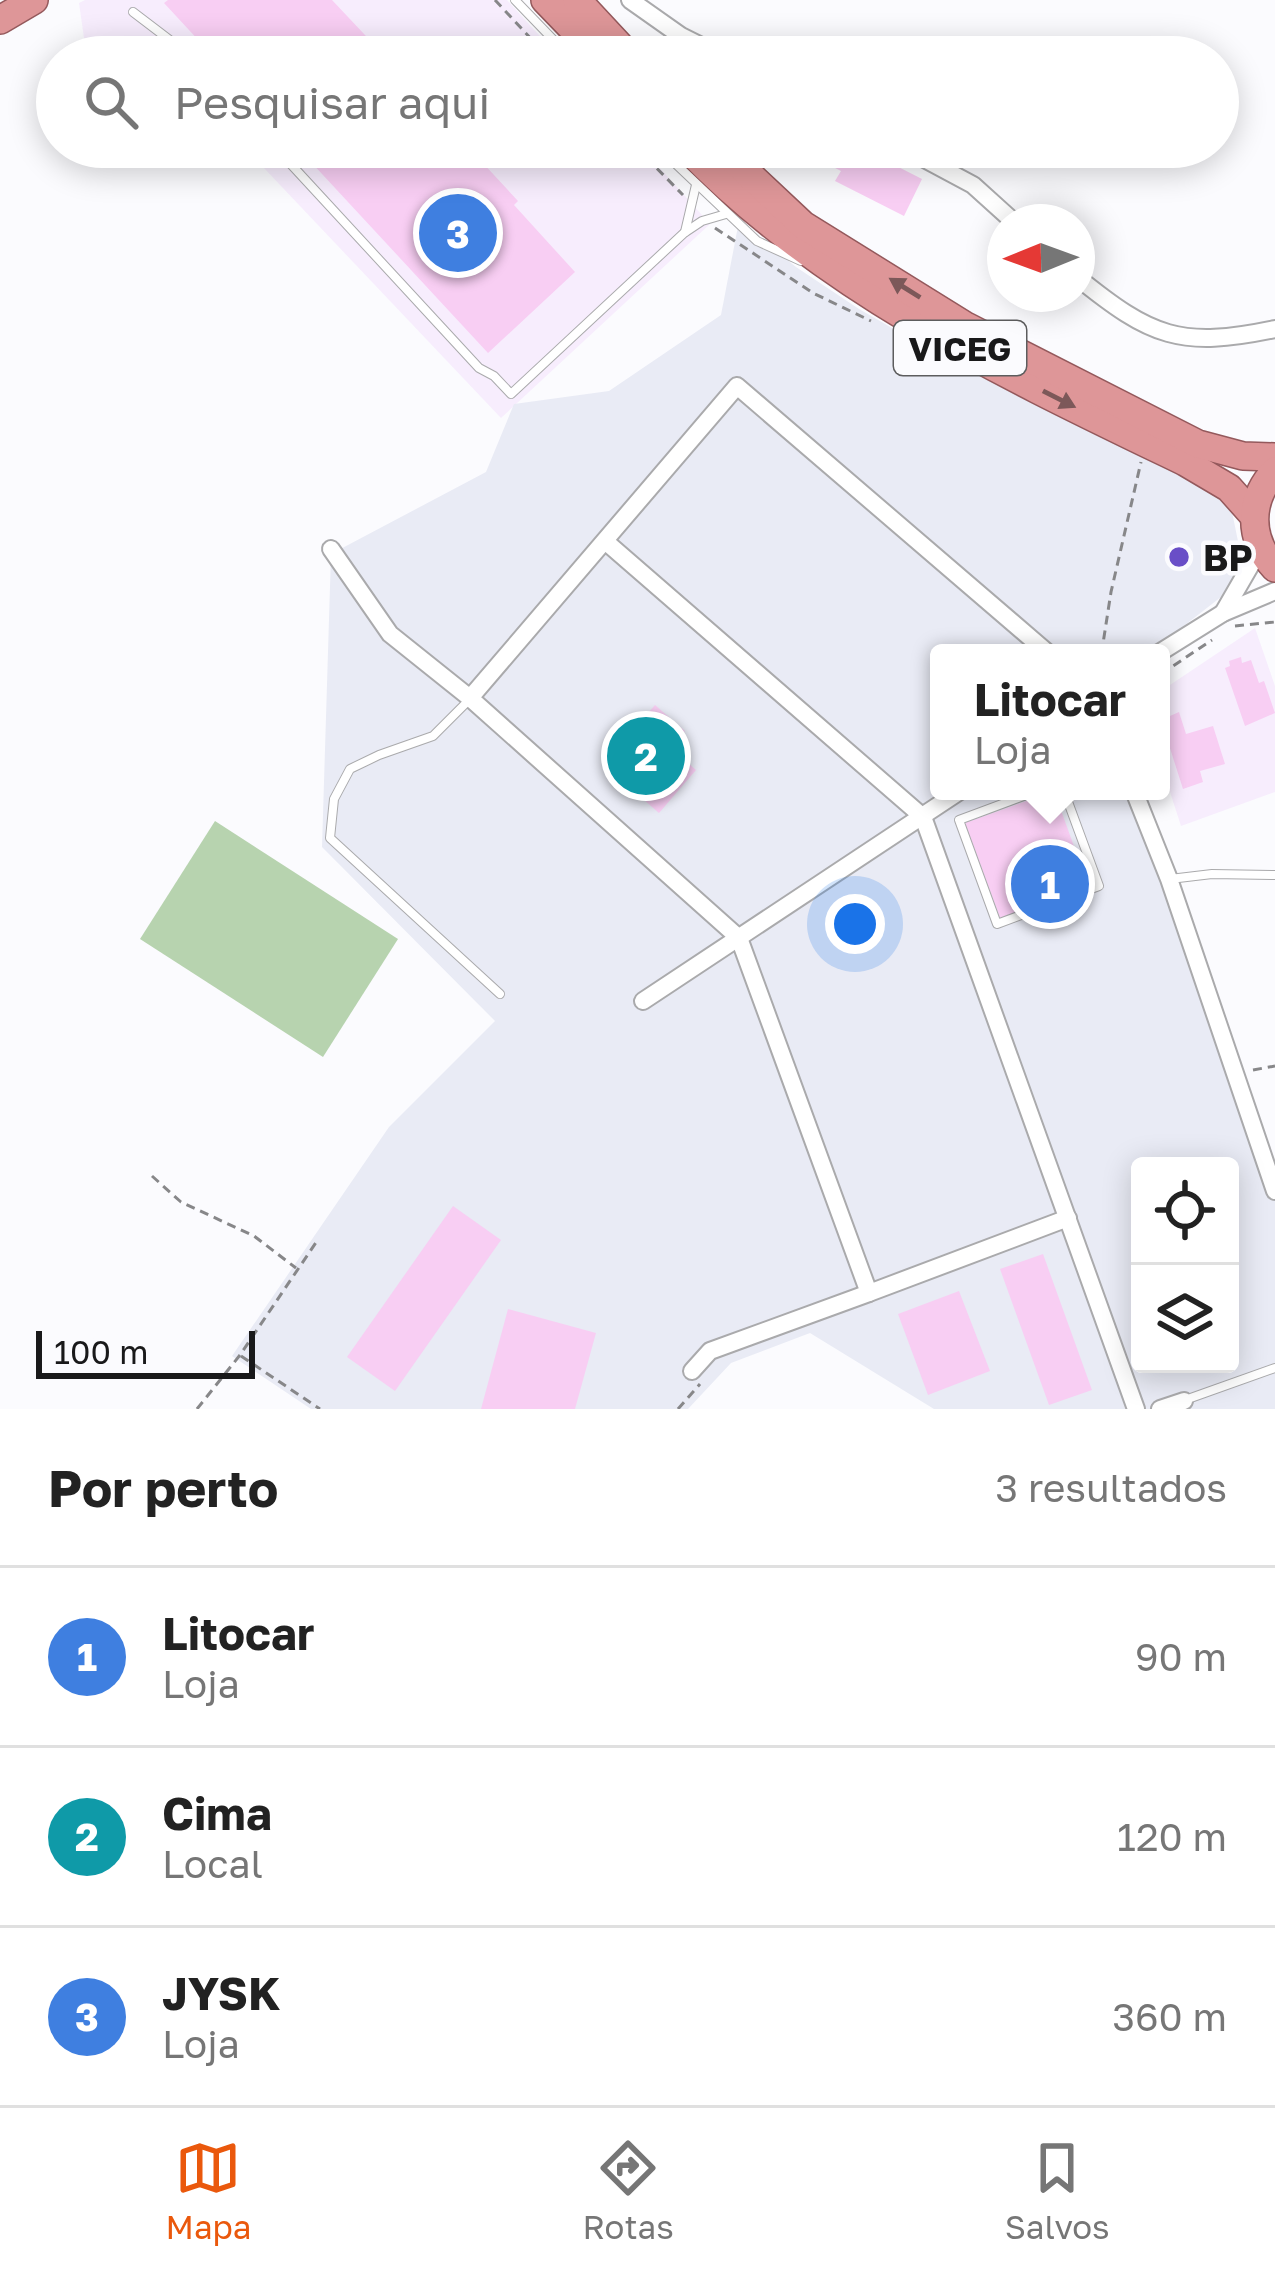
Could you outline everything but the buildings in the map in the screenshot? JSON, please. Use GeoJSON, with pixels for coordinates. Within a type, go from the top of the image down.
{"type":"FeatureCollection","features":[{"type":"Feature","properties":{"kind":"highway"},"geometry":{"type":"LineString","coordinates":[[0,20],[34,0]]}},
{"type":"Feature","properties":{"kind":"highway"},"geometry":{"type":"LineString","coordinates":[[545,0],[580,36]]}},
{"type":"Feature","properties":{"kind":"highway"},"geometry":{"type":"LineString","coordinates":[[577,0],[610,36]]}},
{"type":"Feature","properties":{"kind":"highway","name":"VICEG"},"geometry":{"type":"LineString","coordinates":[[709,168],[776,228],[893,313],[1185,462],[1229,488],[1253,516]]}},
{"type":"Feature","properties":{"kind":"highway","name":"VICEG"},"geometry":{"type":"LineString","coordinates":[[742,168],[803,225],[964,325],[1198,444],[1243,456],[1275,457]]}},
{"type":"Feature","properties":{"kind":"highway"},"geometry":{"type":"LineString","coordinates":[[1268,558],[1253,516],[1257,498],[1275,471]]}},
{"type":"Feature","properties":{"kind":"street"},"geometry":{"type":"LineString","coordinates":[[630,0],[680,36]]}},
{"type":"Feature","properties":{"kind":"street"},"geometry":{"type":"LineString","coordinates":[[942,168],[973,184],[995,204]]}},
{"type":"Feature","properties":{"kind":"street"},"geometry":{"type":"LineString","coordinates":[[1095,291],[1117,309],[1171,337],[1228,339],[1275,329]]}},
{"type":"Feature","properties":{"kind":"street"},"geometry":{"type":"LineString","coordinates":[[470,698],[737,386],[1038,644]]}},
{"type":"Feature","properties":{"kind":"street"},"geometry":{"type":"LineString","coordinates":[[605,541],[923,817],[1136,1409]]}},
{"type":"Feature","properties":{"kind":"street"},"geometry":{"type":"LineString","coordinates":[[331,549],[389,634],[470,698],[739,938],[868,1293]]}},
{"type":"Feature","properties":{"kind":"street"},"geometry":{"type":"LineString","coordinates":[[1225,620],[1268,558]]}},
{"type":"Feature","properties":{"kind":"street"},"geometry":{"type":"LineString","coordinates":[[1170,648],[1275,590]]}},
{"type":"Feature","properties":{"kind":"street"},"geometry":{"type":"LineString","coordinates":[[643,1001],[947,800]]}},
{"type":"Feature","properties":{"kind":"street"},"geometry":{"type":"LineString","coordinates":[[1138,800],[1275,1190]]}},
{"type":"Feature","properties":{"kind":"street"},"geometry":{"type":"LineString","coordinates":[[692,1371],[703,1346],[868,1293],[1068,1218]]}},
{"type":"Feature","properties":{"kind":"street"},"geometry":{"type":"LineString","coordinates":[[1160,1409],[1184,1401]]}},
{"type":"Feature","properties":{"kind":"lane"},"geometry":{"type":"LineString","coordinates":[[515,0],[550,36]]}},
{"type":"Feature","properties":{"kind":"lane"},"geometry":{"type":"LineString","coordinates":[[133,12],[164,36]]}},
{"type":"Feature","properties":{"kind":"lane"},"geometry":{"type":"LineString","coordinates":[[294,168],[478,368],[494,376],[511,394],[684,233],[726,214]]}},
{"type":"Feature","properties":{"kind":"lane"},"geometry":{"type":"LineString","coordinates":[[679,168],[758,241],[852,286]]}},
{"type":"Feature","properties":{"kind":"lane"},"geometry":{"type":"LineString","coordinates":[[684,233],[696,185]]}},
{"type":"Feature","properties":{"kind":"lane"},"geometry":{"type":"LineString","coordinates":[[470,698],[434,736],[350,769],[334,799],[330,838],[500,994]]}},
{"type":"Feature","properties":{"kind":"lane"},"geometry":{"type":"LineString","coordinates":[[1013,800],[959,820],[997,924],[1099,886],[1067,800]]}},
{"type":"Feature","properties":{"kind":"lane"},"geometry":{"type":"LineString","coordinates":[[1169,879],[1275,875]]}},
{"type":"Feature","properties":{"kind":"lane"},"geometry":{"type":"LineString","coordinates":[[1184,1401],[1275,1368]]}},
{"type":"Feature","properties":{"kind":"path"},"geometry":{"type":"LineString","coordinates":[[495,0],[528,36]]}},
{"type":"Feature","properties":{"kind":"path"},"geometry":{"type":"LineString","coordinates":[[657,168],[693,205]]}},
{"type":"Feature","properties":{"kind":"path"},"geometry":{"type":"LineString","coordinates":[[707,219],[719,232],[813,293],[875,323]]}},
{"type":"Feature","properties":{"kind":"path"},"geometry":{"type":"LineString","coordinates":[[1106,644],[1111,592],[1142,455]]}},
{"type":"Feature","properties":{"kind":"path"},"geometry":{"type":"LineString","coordinates":[[1225,620],[1275,622]]}},
{"type":"Feature","properties":{"kind":"path"},"geometry":{"type":"LineString","coordinates":[[1170,668],[1213,639]]}},
{"type":"Feature","properties":{"kind":"path"},"geometry":{"type":"LineString","coordinates":[[1232,1073],[1275,1066]]}},
{"type":"Feature","properties":{"kind":"path"},"geometry":{"type":"LineString","coordinates":[[152,1176],[182,1202],[254,1236],[297,1269]]}},
{"type":"Feature","properties":{"kind":"path"},"geometry":{"type":"LineString","coordinates":[[197,1409],[240,1355],[317,1241]]}},
{"type":"Feature","properties":{"kind":"path"},"geometry":{"type":"LineString","coordinates":[[240,1355],[320,1409]]}},
{"type":"Feature","properties":{"kind":"shaded area"},"geometry":{"type":"Polygon","coordinates":[[[507,0],[540,36],[84,36],[79,3],[507,0]]]}},
{"type":"Feature","properties":{"kind":"shaded area"},"geometry":{"type":"Polygon","coordinates":[[[264,168],[660,168],[710,224],[501,418],[264,168]]]}},
{"type":"Feature","properties":{"kind":"shaded area"},"geometry":{"type":"Polygon","coordinates":[[[739,221],[859,309],[932,351],[1212,489],[1232,512],[1239,546],[1236,575],[1221,597],[1161,644],[930,644],[930,800],[1137,800],[1275,1191],[1275,1409],[934,1409],[810,1333],[731,1363],[688,1409],[311,1409],[232,1356],[389,1127],[495,1021],[322,847],[331,554],[486,472],[514,404],[609,391],[721,315],[739,221]]]}},
{"type":"Feature","properties":{"kind":"shaded area"},"geometry":{"type":"Polygon","coordinates":[[[1255,628],[1275,686],[1275,792],[1181,826],[1170,792],[1170,685],[1255,628]]]}},
{"type":"Feature","properties":{"kind":"green space"},"geometry":{"type":"Polygon","coordinates":[[[215,821],[398,939],[323,1057],[140,939],[215,821]]]}},
{"type":"Feature","properties":{"kind":"place","name":"JYSK"},"geometry":{"type":"Point","coordinates":[458,233]}},
{"type":"Feature","properties":{"kind":"place","name":"BP"},"geometry":{"type":"Point","coordinates":[1179,557]}},
{"type":"Feature","properties":{"kind":"place","name":"Cima"},"geometry":{"type":"Point","coordinates":[646,756]}},
{"type":"Feature","properties":{"kind":"place","name":"Litocar"},"geometry":{"type":"Point","coordinates":[1050,884]}}]}
